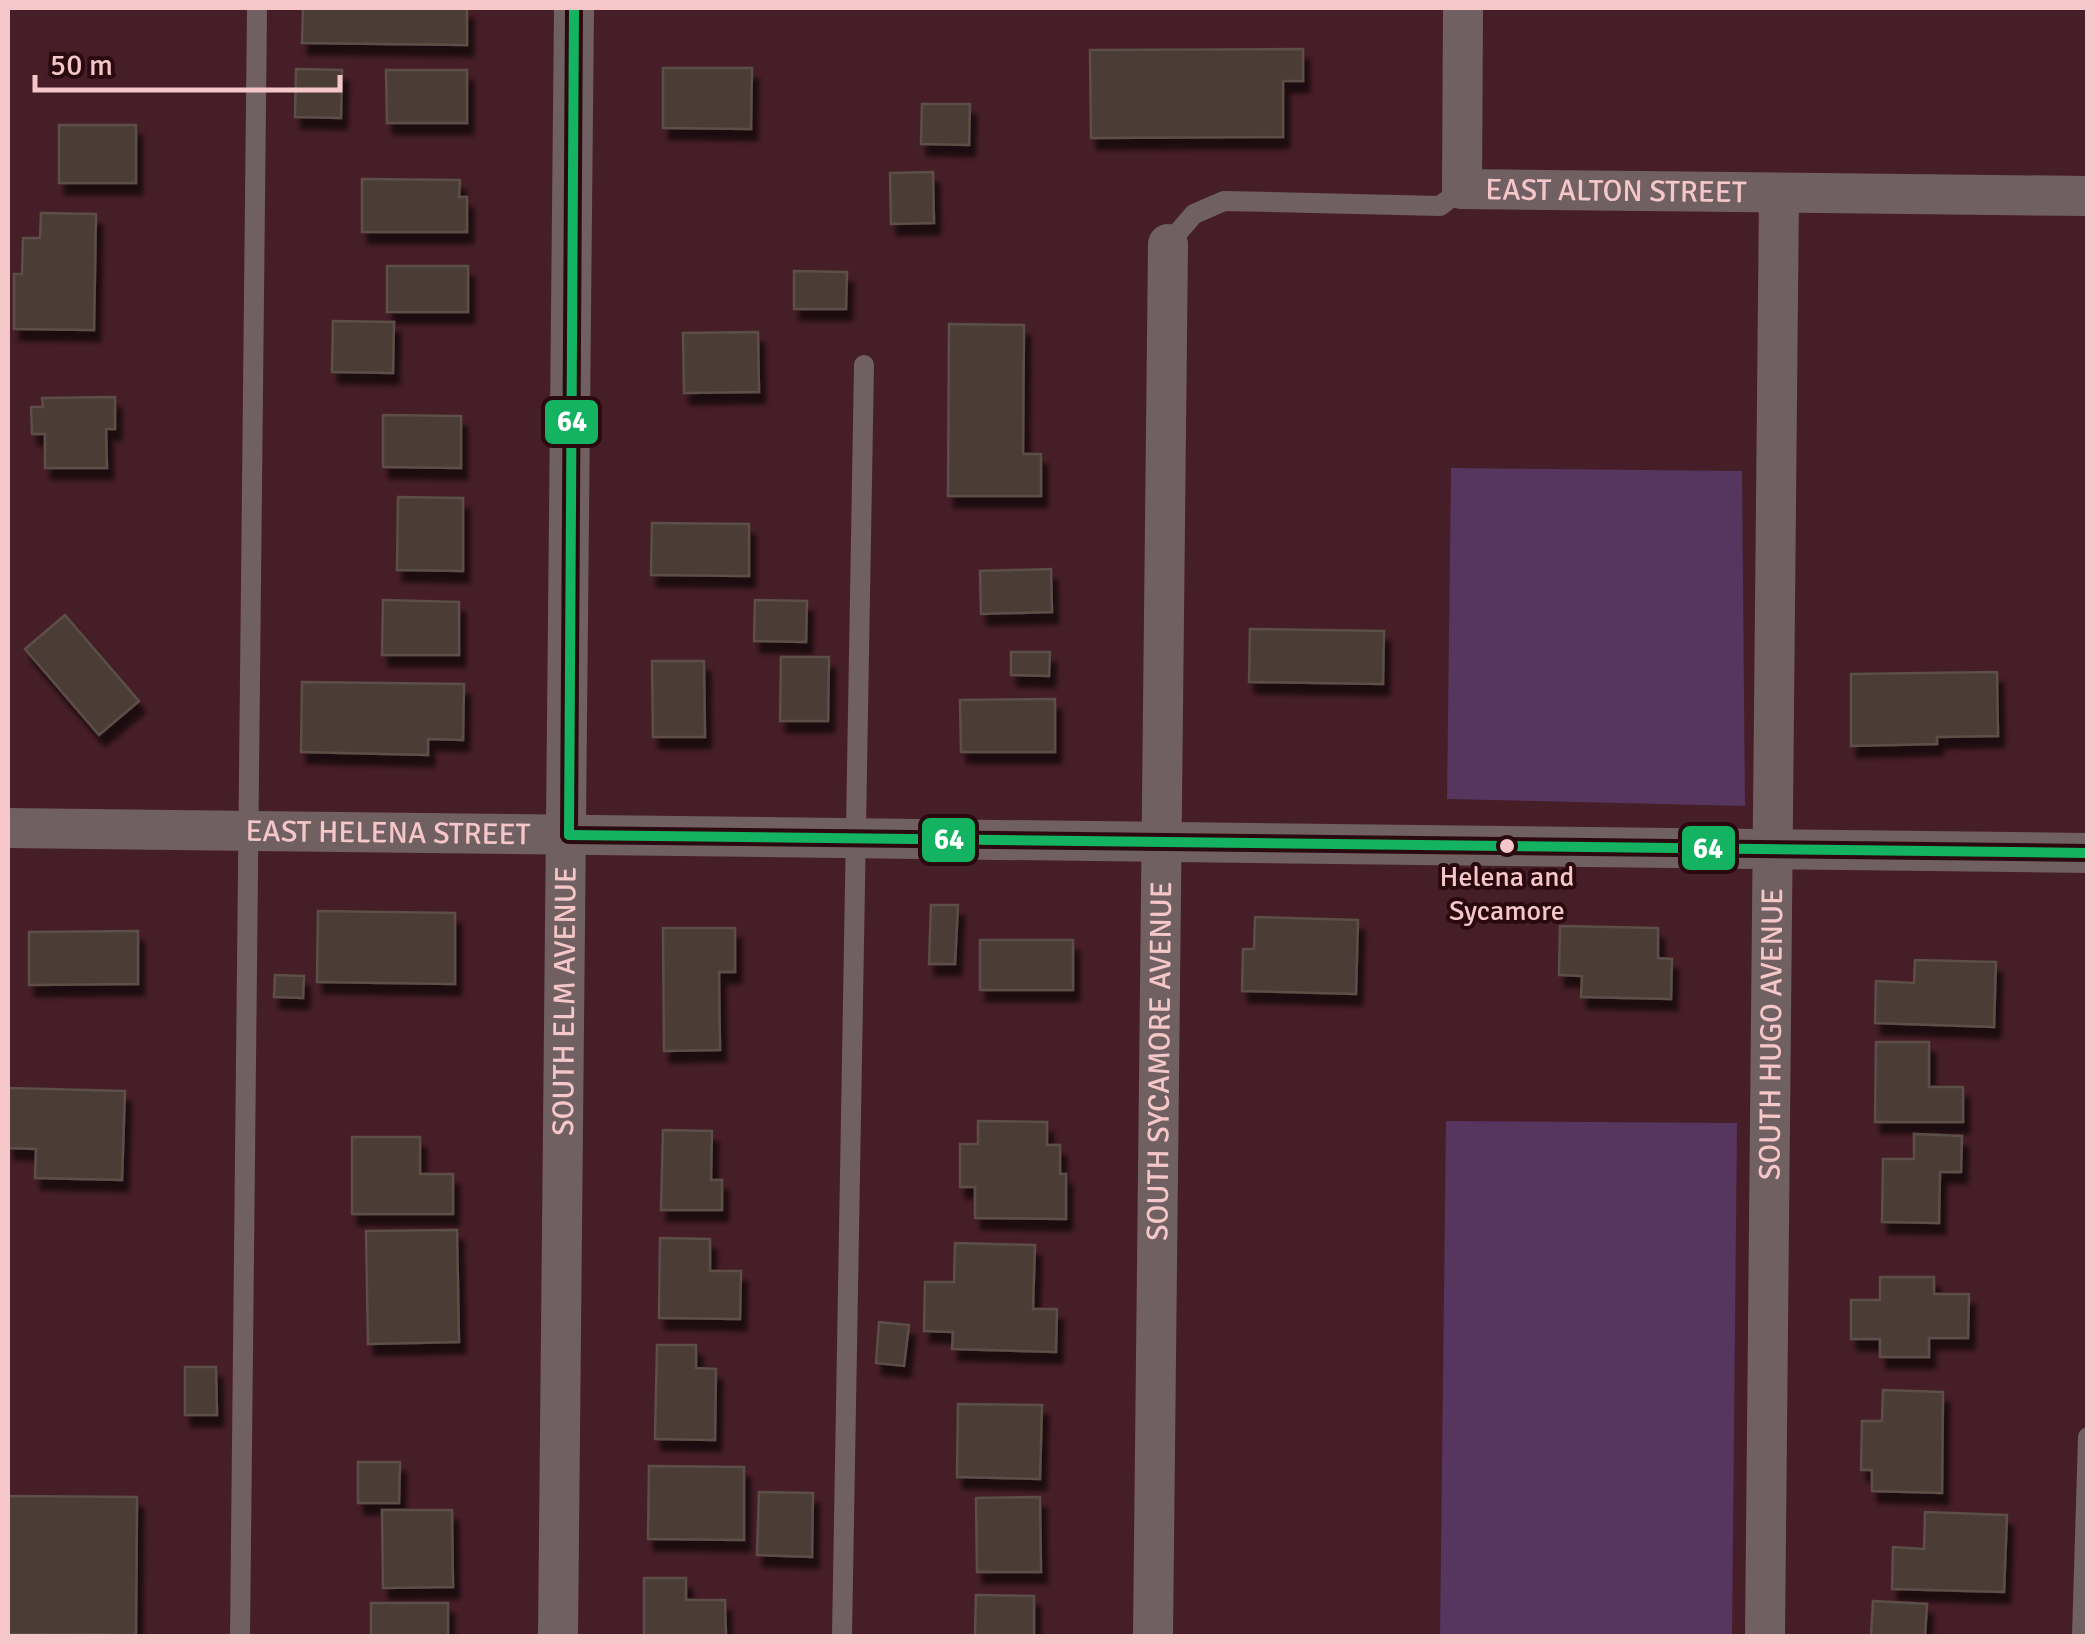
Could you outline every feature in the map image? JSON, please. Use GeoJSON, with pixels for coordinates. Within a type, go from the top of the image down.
{"type":"FeatureCollection","features":[{"type":"Feature","properties":{"kind":"street","name":"SOUTH ELM AVENUE"},"geometry":{"type":"LineString","coordinates":[[558,1636],[569,834],[574,8]]}},
{"type":"Feature","properties":{"kind":"street"},"geometry":{"type":"LineString","coordinates":[[1462,188],[1463,8]]}},
{"type":"Feature","properties":{"kind":"street","name":"EAST ALTON STREET"},"geometry":{"type":"LineString","coordinates":[[1462,188],[2088,196]]}},
{"type":"Feature","properties":{"kind":"street","name":"SOUTH HUGO AVENUE"},"geometry":{"type":"LineString","coordinates":[[1765,1636],[1779,193]]}},
{"type":"Feature","properties":{"kind":"street","name":"SOUTH SYCAMORE AVENUE"},"geometry":{"type":"LineString","coordinates":[[1153,1636],[1168,244]]}},
{"type":"Feature","properties":{"kind":"street","name":"EAST HELENA STREET"},"geometry":{"type":"LineString","coordinates":[[8,828],[2088,854]]}},
{"type":"Feature","properties":{"kind":"lane"},"geometry":{"type":"LineString","coordinates":[[240,1636],[257,8]]}},
{"type":"Feature","properties":{"kind":"lane","name":"EAST ALTON STREET"},"geometry":{"type":"LineString","coordinates":[[1168,244],[1194,214],[1224,202],[1440,206],[1462,188]]}},
{"type":"Feature","properties":{"kind":"lane"},"geometry":{"type":"LineString","coordinates":[[842,1636],[864,364]]}},
{"type":"Feature","properties":{"kind":"lane"},"geometry":{"type":"LineString","coordinates":[[2082,1636],[2088,1436]]}},
{"type":"Feature","properties":{"kind":"shaded area"},"geometry":{"type":"Polygon","coordinates":[[[1451,468],[1742,471],[1745,806],[1447,799],[1451,468]]]}},
{"type":"Feature","properties":{"kind":"shaded area"},"geometry":{"type":"Polygon","coordinates":[[[1446,1121],[1737,1123],[1732,1636],[1440,1636],[1446,1121]]]}},
{"type":"Feature","properties":{"kind":"building"},"geometry":{"type":"Polygon","coordinates":[[[303,8],[467,8],[467,45],[302,43],[303,8]]]}},
{"type":"Feature","properties":{"kind":"building"},"geometry":{"type":"Polygon","coordinates":[[[1303,49],[1303,81],[1283,81],[1283,137],[1091,138],[1090,50],[1303,49]]]}},
{"type":"Feature","properties":{"kind":"building"},"geometry":{"type":"Polygon","coordinates":[[[663,68],[752,68],[751,129],[663,128],[663,68]]]}},
{"type":"Feature","properties":{"kind":"building"},"geometry":{"type":"Polygon","coordinates":[[[296,69],[342,70],[341,118],[295,117],[296,69]]]}},
{"type":"Feature","properties":{"kind":"building"},"geometry":{"type":"Polygon","coordinates":[[[386,70],[467,70],[467,123],[387,123],[386,70]]]}},
{"type":"Feature","properties":{"kind":"building"},"geometry":{"type":"Polygon","coordinates":[[[922,104],[970,104],[969,145],[921,144],[922,104]]]}},
{"type":"Feature","properties":{"kind":"building"},"geometry":{"type":"Polygon","coordinates":[[[59,125],[136,125],[136,183],[59,183],[59,125]]]}},
{"type":"Feature","properties":{"kind":"building"},"geometry":{"type":"Polygon","coordinates":[[[933,172],[934,223],[891,224],[890,173],[933,172]]]}},
{"type":"Feature","properties":{"kind":"building"},"geometry":{"type":"Polygon","coordinates":[[[362,179],[460,180],[459,197],[467,197],[467,232],[362,232],[362,179]]]}},
{"type":"Feature","properties":{"kind":"building"},"geometry":{"type":"Polygon","coordinates":[[[41,213],[96,214],[94,330],[14,329],[14,274],[22,274],[23,238],[40,238],[41,213]]]}},
{"type":"Feature","properties":{"kind":"building"},"geometry":{"type":"Polygon","coordinates":[[[387,266],[468,266],[468,312],[387,312],[387,266]]]}},
{"type":"Feature","properties":{"kind":"building"},"geometry":{"type":"Polygon","coordinates":[[[794,271],[847,272],[846,309],[794,309],[794,271]]]}},
{"type":"Feature","properties":{"kind":"building"},"geometry":{"type":"Polygon","coordinates":[[[333,321],[394,322],[393,373],[332,372],[333,321]]]}},
{"type":"Feature","properties":{"kind":"building"},"geometry":{"type":"Polygon","coordinates":[[[949,324],[1024,325],[1023,454],[1041,454],[1041,496],[948,496],[949,324]]]}},
{"type":"Feature","properties":{"kind":"building"},"geometry":{"type":"Polygon","coordinates":[[[758,332],[759,392],[684,393],[683,333],[758,332]]]}},
{"type":"Feature","properties":{"kind":"building"},"geometry":{"type":"Polygon","coordinates":[[[115,397],[115,429],[106,429],[107,468],[45,468],[45,434],[32,434],[31,407],[43,407],[42,398],[115,397]]]}},
{"type":"Feature","properties":{"kind":"building"},"geometry":{"type":"Polygon","coordinates":[[[383,415],[461,416],[461,468],[383,467],[383,415]]]}},
{"type":"Feature","properties":{"kind":"building"},"geometry":{"type":"Polygon","coordinates":[[[398,497],[463,498],[463,571],[397,570],[398,497]]]}},
{"type":"Feature","properties":{"kind":"building"},"geometry":{"type":"Polygon","coordinates":[[[652,523],[749,524],[749,576],[651,575],[652,523]]]}},
{"type":"Feature","properties":{"kind":"building"},"geometry":{"type":"Polygon","coordinates":[[[1051,569],[1052,612],[981,614],[980,571],[1051,569]]]}},
{"type":"Feature","properties":{"kind":"building"},"geometry":{"type":"Polygon","coordinates":[[[383,600],[459,602],[459,655],[382,655],[383,600]]]}},
{"type":"Feature","properties":{"kind":"building"},"geometry":{"type":"Polygon","coordinates":[[[755,600],[807,601],[806,642],[754,641],[755,600]]]}},
{"type":"Feature","properties":{"kind":"building"},"geometry":{"type":"Polygon","coordinates":[[[65,615],[139,701],[99,735],[25,649],[65,615]]]}},
{"type":"Feature","properties":{"kind":"building"},"geometry":{"type":"Polygon","coordinates":[[[1250,629],[1384,631],[1383,684],[1249,682],[1250,629]]]}},
{"type":"Feature","properties":{"kind":"building"},"geometry":{"type":"Polygon","coordinates":[[[1011,652],[1050,652],[1049,676],[1011,675],[1011,652]]]}},
{"type":"Feature","properties":{"kind":"building"},"geometry":{"type":"Polygon","coordinates":[[[781,657],[829,657],[828,721],[780,721],[781,657]]]}},
{"type":"Feature","properties":{"kind":"building"},"geometry":{"type":"Polygon","coordinates":[[[652,661],[704,661],[705,737],[653,737],[652,661]]]}},
{"type":"Feature","properties":{"kind":"building"},"geometry":{"type":"Polygon","coordinates":[[[1997,672],[1998,736],[1937,737],[1937,744],[1851,746],[1851,674],[1997,672]]]}},
{"type":"Feature","properties":{"kind":"building"},"geometry":{"type":"Polygon","coordinates":[[[302,682],[464,684],[463,740],[428,739],[428,755],[301,752],[302,682]]]}},
{"type":"Feature","properties":{"kind":"building"},"geometry":{"type":"Polygon","coordinates":[[[1055,699],[1055,752],[961,752],[960,700],[1055,699]]]}},
{"type":"Feature","properties":{"kind":"building"},"geometry":{"type":"Polygon","coordinates":[[[931,905],[958,905],[955,964],[929,964],[931,905]]]}},
{"type":"Feature","properties":{"kind":"building"},"geometry":{"type":"Polygon","coordinates":[[[318,911],[455,913],[455,984],[317,982],[318,911]]]}},
{"type":"Feature","properties":{"kind":"building"},"geometry":{"type":"Polygon","coordinates":[[[1255,917],[1358,920],[1356,994],[1242,991],[1243,949],[1254,949],[1255,917]]]}},
{"type":"Feature","properties":{"kind":"building"},"geometry":{"type":"Polygon","coordinates":[[[1560,926],[1658,928],[1658,958],[1672,959],[1671,999],[1581,997],[1582,976],[1559,975],[1560,926]]]}},
{"type":"Feature","properties":{"kind":"building"},"geometry":{"type":"Polygon","coordinates":[[[663,928],[735,928],[735,972],[719,972],[720,1050],[664,1051],[663,928]]]}},
{"type":"Feature","properties":{"kind":"building"},"geometry":{"type":"Polygon","coordinates":[[[138,931],[138,984],[29,985],[29,932],[138,931]]]}},
{"type":"Feature","properties":{"kind":"building"},"geometry":{"type":"Polygon","coordinates":[[[980,940],[1073,940],[1073,990],[980,990],[980,940]]]}},
{"type":"Feature","properties":{"kind":"building"},"geometry":{"type":"Polygon","coordinates":[[[1915,960],[1996,962],[1994,1027],[1875,1023],[1876,981],[1914,983],[1915,960]]]}},
{"type":"Feature","properties":{"kind":"building"},"geometry":{"type":"Polygon","coordinates":[[[275,975],[304,976],[303,998],[274,997],[275,975]]]}},
{"type":"Feature","properties":{"kind":"building"},"geometry":{"type":"Polygon","coordinates":[[[1876,1042],[1929,1042],[1929,1087],[1963,1087],[1963,1122],[1875,1122],[1876,1042]]]}},
{"type":"Feature","properties":{"kind":"building"},"geometry":{"type":"Polygon","coordinates":[[[8,1088],[125,1091],[122,1180],[35,1178],[36,1149],[8,1148],[8,1088]]]}},
{"type":"Feature","properties":{"kind":"building"},"geometry":{"type":"Polygon","coordinates":[[[978,1121],[1047,1122],[1047,1145],[1060,1145],[1060,1174],[1066,1174],[1066,1219],[975,1218],[975,1187],[960,1187],[960,1144],[978,1144],[978,1121]]]}},
{"type":"Feature","properties":{"kind":"building"},"geometry":{"type":"Polygon","coordinates":[[[663,1130],[712,1131],[711,1180],[722,1180],[722,1210],[661,1210],[663,1130]]]}},
{"type":"Feature","properties":{"kind":"building"},"geometry":{"type":"Polygon","coordinates":[[[1914,1134],[1962,1136],[1961,1172],[1940,1172],[1939,1223],[1882,1222],[1883,1159],[1914,1159],[1914,1134]]]}},
{"type":"Feature","properties":{"kind":"building"},"geometry":{"type":"Polygon","coordinates":[[[352,1137],[420,1137],[420,1174],[453,1174],[453,1214],[352,1214],[352,1137]]]}},
{"type":"Feature","properties":{"kind":"building"},"geometry":{"type":"Polygon","coordinates":[[[457,1230],[459,1342],[368,1344],[366,1231],[457,1230]]]}},
{"type":"Feature","properties":{"kind":"building"},"geometry":{"type":"Polygon","coordinates":[[[660,1238],[710,1239],[710,1271],[741,1271],[740,1319],[659,1318],[660,1238]]]}},
{"type":"Feature","properties":{"kind":"building"},"geometry":{"type":"Polygon","coordinates":[[[955,1243],[1035,1245],[1033,1309],[1057,1309],[1056,1352],[952,1349],[953,1332],[924,1331],[925,1282],[954,1282],[955,1243]]]}},
{"type":"Feature","properties":{"kind":"building"},"geometry":{"type":"Polygon","coordinates":[[[1880,1277],[1934,1277],[1934,1294],[1969,1294],[1968,1338],[1929,1338],[1929,1357],[1880,1357],[1880,1339],[1851,1339],[1851,1300],[1880,1300],[1880,1277]]]}},
{"type":"Feature","properties":{"kind":"building"},"geometry":{"type":"Polygon","coordinates":[[[879,1322],[909,1325],[904,1366],[876,1363],[879,1322]]]}},
{"type":"Feature","properties":{"kind":"building"},"geometry":{"type":"Polygon","coordinates":[[[657,1345],[696,1345],[696,1368],[716,1369],[715,1440],[655,1439],[657,1345]]]}},
{"type":"Feature","properties":{"kind":"building"},"geometry":{"type":"Polygon","coordinates":[[[185,1367],[216,1367],[217,1415],[185,1415],[185,1367]]]}},
{"type":"Feature","properties":{"kind":"building"},"geometry":{"type":"Polygon","coordinates":[[[1883,1390],[1943,1392],[1942,1493],[1872,1491],[1872,1470],[1861,1470],[1862,1421],[1882,1421],[1883,1390]]]}},
{"type":"Feature","properties":{"kind":"building"},"geometry":{"type":"Polygon","coordinates":[[[958,1404],[1042,1405],[1040,1479],[957,1477],[958,1404]]]}},
{"type":"Feature","properties":{"kind":"building"},"geometry":{"type":"Polygon","coordinates":[[[358,1462],[400,1462],[399,1503],[358,1503],[358,1462]]]}},
{"type":"Feature","properties":{"kind":"building"},"geometry":{"type":"Polygon","coordinates":[[[649,1466],[744,1467],[744,1540],[648,1539],[649,1466]]]}},
{"type":"Feature","properties":{"kind":"building"},"geometry":{"type":"Polygon","coordinates":[[[759,1492],[813,1493],[812,1557],[757,1555],[759,1492]]]}},
{"type":"Feature","properties":{"kind":"building"},"geometry":{"type":"Polygon","coordinates":[[[8,1496],[137,1497],[136,1635],[8,1634],[8,1496]]]}},
{"type":"Feature","properties":{"kind":"building"},"geometry":{"type":"Polygon","coordinates":[[[1040,1497],[1041,1572],[977,1572],[976,1498],[1040,1497]]]}},
{"type":"Feature","properties":{"kind":"building"},"geometry":{"type":"Polygon","coordinates":[[[382,1510],[452,1510],[453,1587],[383,1588],[382,1510]]]}},
{"type":"Feature","properties":{"kind":"building"},"geometry":{"type":"Polygon","coordinates":[[[1925,1512],[2007,1515],[2004,1592],[1892,1589],[1893,1547],[1924,1549],[1925,1512]]]}},
{"type":"Feature","properties":{"kind":"building"},"geometry":{"type":"Polygon","coordinates":[[[644,1578],[686,1578],[686,1600],[725,1600],[726,1636],[644,1636],[644,1578]]]}},
{"type":"Feature","properties":{"kind":"building"},"geometry":{"type":"Polygon","coordinates":[[[976,1595],[1034,1596],[1034,1636],[953,1636],[975,1635],[976,1595]]]}},
{"type":"Feature","properties":{"kind":"building"},"geometry":{"type":"Polygon","coordinates":[[[1873,1601],[1927,1604],[1925,1636],[1871,1636],[1873,1601]]]}},
{"type":"Feature","properties":{"kind":"building"},"geometry":{"type":"Polygon","coordinates":[[[371,1603],[448,1603],[448,1636],[371,1636],[371,1603]]]}},
{"type":"Feature","properties":{"kind":"transit line","name":"64"},"geometry":{"type":"LineString","coordinates":[[569,835],[574,8]]}},
{"type":"Feature","properties":{"kind":"transit line","name":"64"},"geometry":{"type":"LineString","coordinates":[[569,835],[2088,853]]}},
{"type":"Feature","properties":{"kind":"place","name":"Helena and Sycamore"},"geometry":{"type":"Point","coordinates":[1507,846]}}]}
